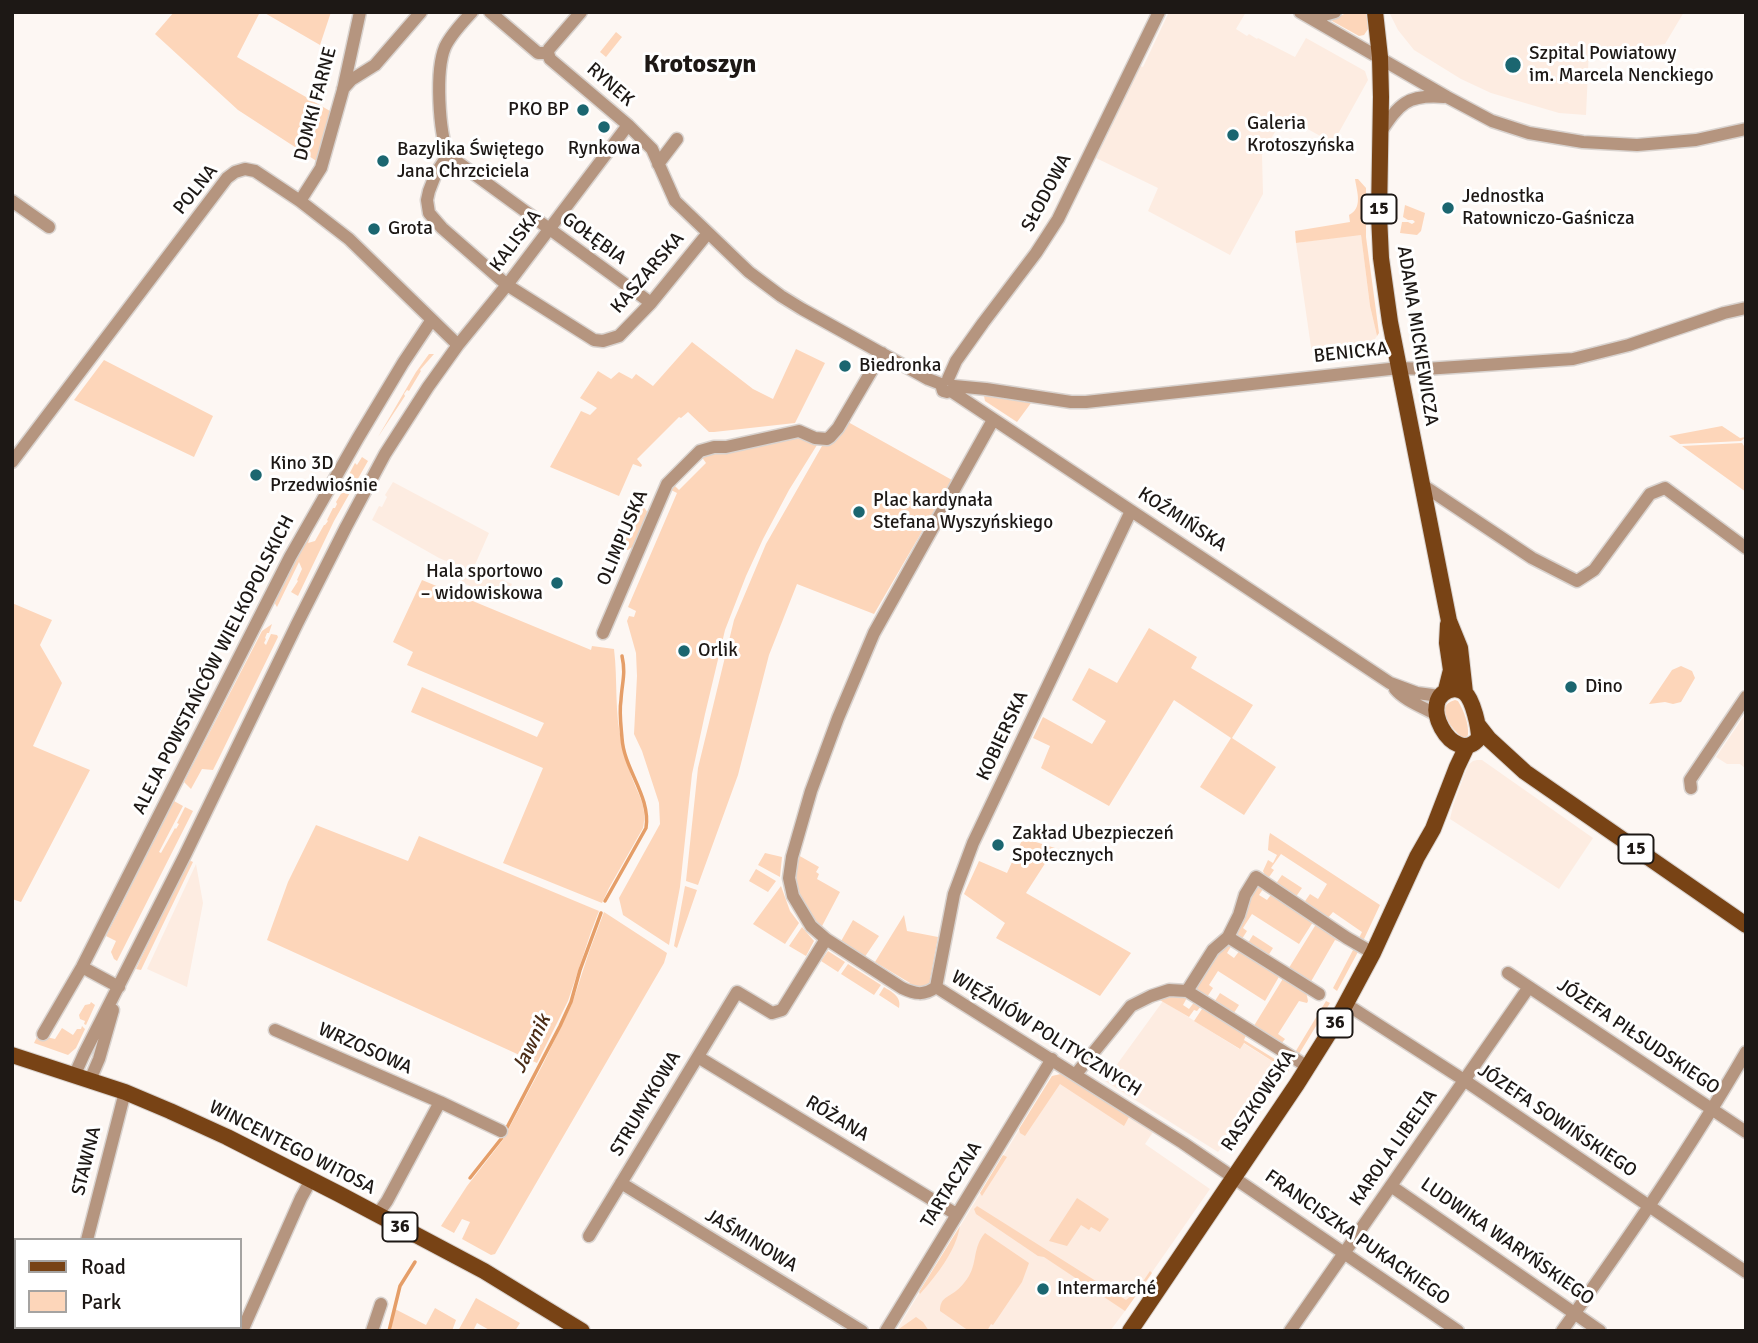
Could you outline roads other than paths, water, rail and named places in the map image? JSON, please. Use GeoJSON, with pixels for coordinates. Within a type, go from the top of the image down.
{"type":"FeatureCollection","features":[{"type":"Feature","properties":{"kind":"main road","name":"ADAMA MICKIEWICZA"},"geometry":{"type":"LineString","coordinates":[[1375,12],[1380,57],[1381,258],[1390,322],[1421,484],[1449,621],[1460,648],[1465,693]]}},
{"type":"Feature","properties":{"kind":"main road","name":"ADAMA MICKIEWICZA"},"geometry":{"type":"LineString","coordinates":[[1443,693],[1451,670],[1447,643],[1449,621]]}},
{"type":"Feature","properties":{"kind":"main road"},"geometry":{"type":"LineString","coordinates":[[1443,693],[1457,689],[1465,693]]}},
{"type":"Feature","properties":{"kind":"main road","name":"15"},"geometry":{"type":"LineString","coordinates":[[1437,715],[1436,707],[1443,693]]}},
{"type":"Feature","properties":{"kind":"main road","name":"15"},"geometry":{"type":"LineString","coordinates":[[1465,693],[1478,725],[1489,739],[1525,772],[1746,926]]}},
{"type":"Feature","properties":{"kind":"main road"},"geometry":{"type":"LineString","coordinates":[[1437,715],[1450,739]]}},
{"type":"Feature","properties":{"kind":"main road"},"geometry":{"type":"LineString","coordinates":[[1469,746],[1479,738],[1478,725]]}},
{"type":"Feature","properties":{"kind":"main road","name":"15"},"geometry":{"type":"LineString","coordinates":[[1450,739],[1460,746],[1485,750],[1525,772]]}},
{"type":"Feature","properties":{"kind":"main road","name":"RASZKOWSKA"},"geometry":{"type":"LineString","coordinates":[[1417,858],[1421,831],[1448,764],[1450,739]]}},
{"type":"Feature","properties":{"kind":"main road","name":"RASZKOWSKA"},"geometry":{"type":"LineString","coordinates":[[1131,1327],[1308,1067],[1346,1004],[1433,829],[1457,767],[1469,746]]}},
{"type":"Feature","properties":{"kind":"main road","name":"36"},"geometry":{"type":"LineString","coordinates":[[12,1055],[125,1092]]}},
{"type":"Feature","properties":{"kind":"main road","name":"WINCENTEGO WITOSA"},"geometry":{"type":"LineString","coordinates":[[125,1092],[220,1134],[311,1180],[484,1271],[582,1331]]}},
{"type":"Feature","properties":{"kind":"street","name":"DOMKI FARNE"},"geometry":{"type":"LineString","coordinates":[[300,201],[321,167],[343,90],[360,12]]}},
{"type":"Feature","properties":{"kind":"street"},"geometry":{"type":"LineString","coordinates":[[343,90],[351,80],[375,65],[421,12]]}},
{"type":"Feature","properties":{"kind":"street"},"geometry":{"type":"LineString","coordinates":[[448,155],[444,144],[440,69],[446,44],[472,12]]}},
{"type":"Feature","properties":{"kind":"street","name":"RYNEK"},"geometry":{"type":"LineString","coordinates":[[490,12],[538,53],[548,53],[550,59],[628,125],[652,149],[658,164]]}},
{"type":"Feature","properties":{"kind":"street"},"geometry":{"type":"LineString","coordinates":[[548,53],[581,12]]}},
{"type":"Feature","properties":{"kind":"street","name":"SŁODOWA"},"geometry":{"type":"LineString","coordinates":[[949,385],[956,361],[1058,219],[1159,12]]}},
{"type":"Feature","properties":{"kind":"street"},"geometry":{"type":"LineString","coordinates":[[1304,15],[1317,17],[1335,12]]}},
{"type":"Feature","properties":{"kind":"street"},"geometry":{"type":"LineString","coordinates":[[1304,15],[1492,121],[1529,133],[1583,142],[1637,145],[1696,140],[1746,129]]}},
{"type":"Feature","properties":{"kind":"street"},"geometry":{"type":"LineString","coordinates":[[1380,134],[1401,105],[1413,99],[1430,96],[1447,97]]}},
{"type":"Feature","properties":{"kind":"street","name":"KALISKA"},"geometry":{"type":"LineString","coordinates":[[458,345],[628,125]]}},
{"type":"Feature","properties":{"kind":"street"},"geometry":{"type":"LineString","coordinates":[[658,164],[677,139]]}},
{"type":"Feature","properties":{"kind":"street","name":"GOŁĘBIA"},"geometry":{"type":"LineString","coordinates":[[448,155],[651,303]]}},
{"type":"Feature","properties":{"kind":"street","name":"KASZARSKA"},"geometry":{"type":"LineString","coordinates":[[448,155],[436,173],[429,191],[429,213],[442,228],[507,285],[594,340],[603,341],[618,336],[651,303],[708,233]]}},
{"type":"Feature","properties":{"kind":"street","name":"KOŹMIŃSKA"},"geometry":{"type":"LineString","coordinates":[[658,164],[675,201],[749,272],[781,296],[928,379],[949,385],[993,420],[1390,683],[1417,693],[1443,693]]}},
{"type":"Feature","properties":{"kind":"street","name":"POLNA"},"geometry":{"type":"LineString","coordinates":[[12,462],[227,178],[245,169],[255,172],[300,201],[349,239],[458,345]]}},
{"type":"Feature","properties":{"kind":"street"},"geometry":{"type":"LineString","coordinates":[[12,201],[49,227]]}},
{"type":"Feature","properties":{"kind":"street","name":"BENICKA"},"geometry":{"type":"LineString","coordinates":[[949,385],[1086,402],[1399,368],[1425,369],[1573,359],[1629,345],[1746,308]]}},
{"type":"Feature","properties":{"kind":"street","name":"ALEJA POWSTAŃCÓW WIELKOPOLSKICH"},"geometry":{"type":"LineString","coordinates":[[43,1034],[82,967],[290,557],[403,363],[432,321]]}},
{"type":"Feature","properties":{"kind":"street"},"geometry":{"type":"LineString","coordinates":[[83,1077],[103,1046],[120,987],[352,516],[391,445],[458,345]]}},
{"type":"Feature","properties":{"kind":"street","name":"OLIMPIJSKA"},"geometry":{"type":"LineString","coordinates":[[603,633],[669,481],[706,448],[726,447],[799,431],[822,439],[830,437],[838,428],[879,350]]}},
{"type":"Feature","properties":{"kind":"street","name":"WIĘŹNIÓW POLITYCZNYCH"},"geometry":{"type":"LineString","coordinates":[[993,420],[874,634],[838,718],[811,791],[792,857],[789,878],[796,902],[811,926],[826,940],[902,988],[913,994],[929,992],[936,986],[1234,1177]]}},
{"type":"Feature","properties":{"kind":"street"},"geometry":{"type":"LineString","coordinates":[[1421,484],[1532,558],[1577,581],[1594,570],[1650,494],[1665,488],[1746,548]]}},
{"type":"Feature","properties":{"kind":"street","name":"KOBIERSKA"},"geometry":{"type":"LineString","coordinates":[[936,986],[954,894],[973,843],[1130,511]]}},
{"type":"Feature","properties":{"kind":"street","name":"KOŹMIŃSKA"},"geometry":{"type":"LineString","coordinates":[[1390,683],[1398,693],[1437,715]]}},
{"type":"Feature","properties":{"kind":"street"},"geometry":{"type":"LineString","coordinates":[[1691,788],[1690,780],[1746,697]]}},
{"type":"Feature","properties":{"kind":"street"},"geometry":{"type":"LineString","coordinates":[[1187,991],[1213,950],[1228,937],[1245,895],[1256,877],[1347,939],[1373,953]]}},
{"type":"Feature","properties":{"kind":"street"},"geometry":{"type":"LineString","coordinates":[[1228,937],[1319,994]]}},
{"type":"Feature","properties":{"kind":"street","name":"STRUMYKOWA"},"geometry":{"type":"LineString","coordinates":[[589,1236],[737,992],[772,1013],[782,1010],[826,940]]}},
{"type":"Feature","properties":{"kind":"street"},"geometry":{"type":"LineString","coordinates":[[82,967],[120,987]]}},
{"type":"Feature","properties":{"kind":"street","name":"JÓZEFA PIŁSUDSKIEGO"},"geometry":{"type":"LineString","coordinates":[[1508,973],[1746,1132]]}},
{"type":"Feature","properties":{"kind":"street","name":"KAROLA LIBELTA"},"geometry":{"type":"LineString","coordinates":[[1290,1331],[1529,987]]}},
{"type":"Feature","properties":{"kind":"street"},"geometry":{"type":"LineString","coordinates":[[1076,1074],[1130,1006],[1169,990],[1187,991],[1308,1067]]}},
{"type":"Feature","properties":{"kind":"street","name":"JÓZEFA SOWIŃSKIEGO"},"geometry":{"type":"LineString","coordinates":[[1346,1004],[1464,1080],[1746,1272]]}},
{"type":"Feature","properties":{"kind":"street","name":"WRZOSOWA"},"geometry":{"type":"LineString","coordinates":[[275,1030],[501,1131]]}},
{"type":"Feature","properties":{"kind":"street"},"geometry":{"type":"LineString","coordinates":[[1562,1331],[1713,1110],[1746,1052]]}},
{"type":"Feature","properties":{"kind":"street","name":"RÓŻANA"},"geometry":{"type":"LineString","coordinates":[[698,1057],[956,1214]]}},
{"type":"Feature","properties":{"kind":"street","name":"TARTACZNA"},"geometry":{"type":"LineString","coordinates":[[886,1331],[1052,1059]]}},
{"type":"Feature","properties":{"kind":"street","name":"STAWNA"},"geometry":{"type":"LineString","coordinates":[[88,1238],[125,1092]]}},
{"type":"Feature","properties":{"kind":"street"},"geometry":{"type":"LineString","coordinates":[[377,1215],[440,1102]]}},
{"type":"Feature","properties":{"kind":"street","name":"FRANCISZKA PUKACKIEGO"},"geometry":{"type":"LineString","coordinates":[[1234,1177],[1458,1331]]}},
{"type":"Feature","properties":{"kind":"street"},"geometry":{"type":"LineString","coordinates":[[242,1331],[311,1180]]}},
{"type":"Feature","properties":{"kind":"street","name":"JAŚMINOWA"},"geometry":{"type":"LineString","coordinates":[[621,1183],[862,1331]]}},
{"type":"Feature","properties":{"kind":"street","name":"LUDWIKA WARYŃSKIEGO"},"geometry":{"type":"LineString","coordinates":[[1391,1185],[1600,1331]]}},
{"type":"Feature","properties":{"kind":"street"},"geometry":{"type":"LineString","coordinates":[[372,1331],[382,1304]]}},
{"type":"Feature","properties":{"kind":"waterway","name":"Jawnik"},"geometry":{"type":"LineString","coordinates":[[605,901],[646,828],[645,805],[627,761],[622,738],[622,656]]}},
{"type":"Feature","properties":{"kind":"waterway","name":"Jawnik"},"geometry":{"type":"LineString","coordinates":[[470,1178],[501,1139],[560,1026],[571,1002],[601,913]]}},
{"type":"Feature","properties":{"kind":"waterway","name":"Jawnik"},"geometry":{"type":"LineString","coordinates":[[389,1331],[400,1286],[415,1262]]}},
{"type":"Feature","properties":{"kind":"place","name":"Szpital Powiatowy im. Marcela Nenckiego"},"geometry":{"type":"Point","coordinates":[1513,65]}},
{"type":"Feature","properties":{"kind":"place","name":"PKO BP"},"geometry":{"type":"Point","coordinates":[583,110]}},
{"type":"Feature","properties":{"kind":"place","name":"Rynkowa"},"geometry":{"type":"Point","coordinates":[604,127]}},
{"type":"Feature","properties":{"kind":"place","name":"Galeria Krotoszyńska"},"geometry":{"type":"Point","coordinates":[1233,135]}},
{"type":"Feature","properties":{"kind":"place","name":"Bazylika Świętego Jana Chrzciciela"},"geometry":{"type":"Point","coordinates":[383,161]}},
{"type":"Feature","properties":{"kind":"place","name":"Jednostka Ratowniczo-Gaśnicza"},"geometry":{"type":"Point","coordinates":[1448,208]}},
{"type":"Feature","properties":{"kind":"place","name":"Grota"},"geometry":{"type":"Point","coordinates":[374,229]}},
{"type":"Feature","properties":{"kind":"place","name":"Biedronka"},"geometry":{"type":"Point","coordinates":[845,366]}},
{"type":"Feature","properties":{"kind":"place","name":"Kino 3D Przedwiośnie"},"geometry":{"type":"Point","coordinates":[256,475]}},
{"type":"Feature","properties":{"kind":"place","name":"Plac kardynała Stefana Wyszyńskiego"},"geometry":{"type":"Point","coordinates":[859,512]}},
{"type":"Feature","properties":{"kind":"place","name":"Hala sportowo – widowiskowa"},"geometry":{"type":"Point","coordinates":[557,583]}},
{"type":"Feature","properties":{"kind":"place","name":"Orlik"},"geometry":{"type":"Point","coordinates":[684,651]}},
{"type":"Feature","properties":{"kind":"place","name":"Dino"},"geometry":{"type":"Point","coordinates":[1571,687]}},
{"type":"Feature","properties":{"kind":"place","name":"Zakład Ubezpieczeń Społecznych"},"geometry":{"type":"Point","coordinates":[998,845]}},
{"type":"Feature","properties":{"kind":"place","name":"Intermarché"},"geometry":{"type":"Point","coordinates":[1043,1289]}},
{"type":"Feature","properties":{"kind":"district","name":"Krotoszyn"},"geometry":{"type":"Point","coordinates":[700,65]}}]}
